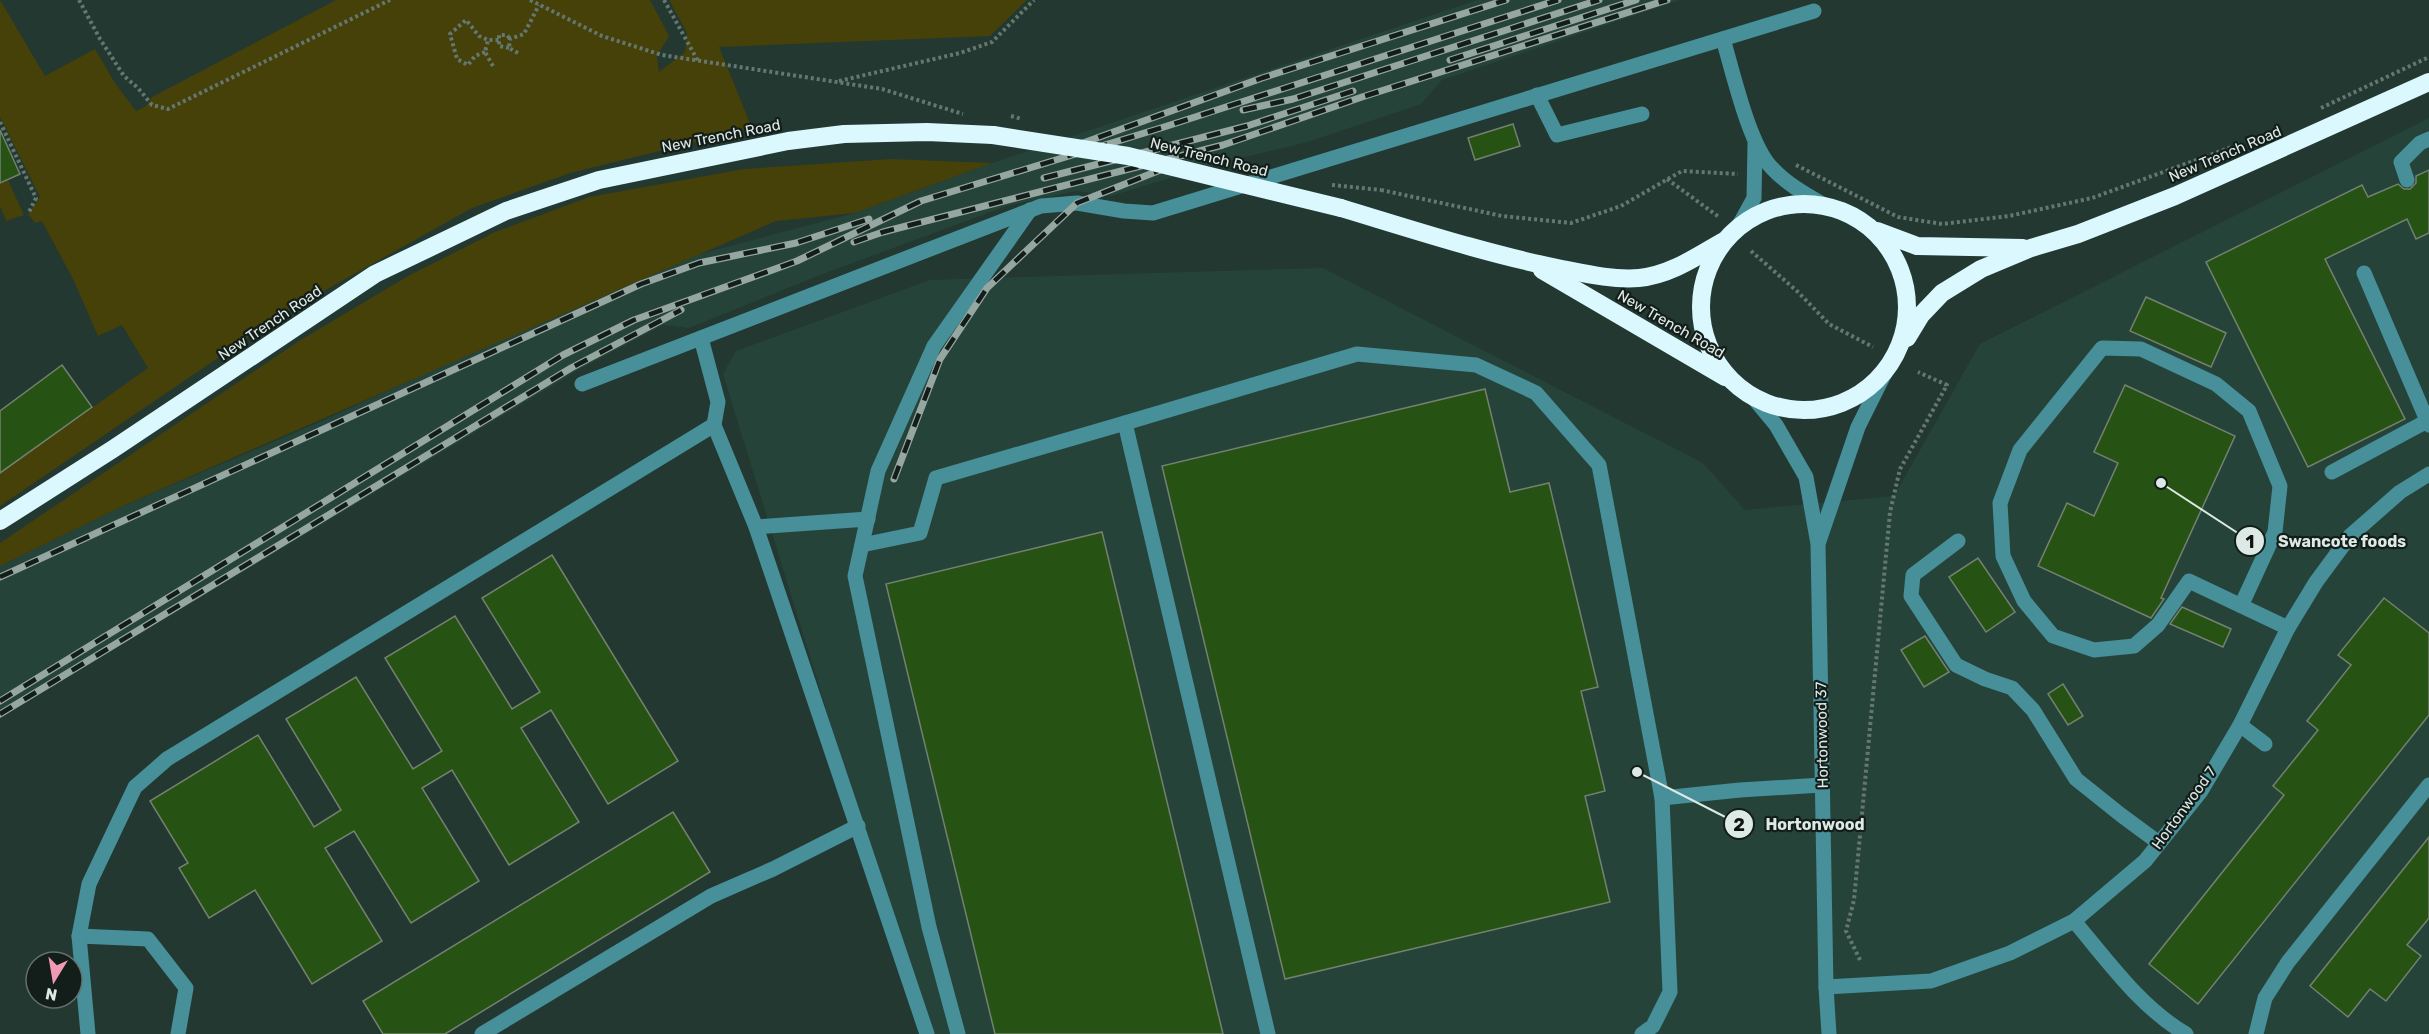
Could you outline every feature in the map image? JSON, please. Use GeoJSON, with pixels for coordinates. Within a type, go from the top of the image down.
{"type":"FeatureCollection","features":[{"type":"Feature","properties":{"kind":"highway","name":"New Trench Road"},"geometry":{"type":"LineString","coordinates":[[1890,364],[1921,315],[1942,293],[1981,269],[2031,248],[2078,234],[2175,196],[2429,82]]}},
{"type":"Feature","properties":{"kind":"highway","name":"New Trench Road"},"geometry":{"type":"LineString","coordinates":[[0,521],[113,449],[375,274],[506,212],[599,180],[788,141],[844,134],[927,132],[993,135],[1128,156],[1341,208],[1527,262],[1600,276],[1638,278],[1662,273],[1724,241]]}},
{"type":"Feature","properties":{"kind":"highway"},"geometry":{"type":"LineString","coordinates":[[1802,203],[1824,205],[1847,213],[1873,230],[1891,249],[1901,270],[1907,292],[1906,329],[1890,364],[1869,388],[1853,398],[1829,407],[1805,410],[1780,407],[1751,395],[1734,382],[1720,366],[1706,340],[1701,305],[1704,281],[1724,241],[1738,227],[1755,216],[1782,206],[1802,203]]}},
{"type":"Feature","properties":{"kind":"highway","name":"New Trench Road"},"geometry":{"type":"LineString","coordinates":[[1873,230],[1917,246],[2031,248]]}},
{"type":"Feature","properties":{"kind":"highway","name":"New Trench Road"},"geometry":{"type":"LineString","coordinates":[[1527,262],[1734,382]]}},
{"type":"Feature","properties":{"kind":"street"},"geometry":{"type":"LineString","coordinates":[[582,384],[1041,206],[1077,203],[1124,211],[1153,213],[1814,11]]}},
{"type":"Feature","properties":{"kind":"street"},"geometry":{"type":"LineString","coordinates":[[1722,39],[1755,143],[1754,198],[1738,227]]}},
{"type":"Feature","properties":{"kind":"street"},"geometry":{"type":"LineString","coordinates":[[1537,95],[1557,135],[1642,114]]}},
{"type":"Feature","properties":{"kind":"street"},"geometry":{"type":"LineString","coordinates":[[2407,180],[2401,162],[2420,143],[2429,139]]}},
{"type":"Feature","properties":{"kind":"street"},"geometry":{"type":"LineString","coordinates":[[1755,143],[1773,169],[1793,188],[1824,205]]}},
{"type":"Feature","properties":{"kind":"street"},"geometry":{"type":"LineString","coordinates":[[958,1034],[929,927],[855,576],[878,471],[934,346],[1030,210]]}},
{"type":"Feature","properties":{"kind":"street"},"geometry":{"type":"LineString","coordinates":[[2332,472],[2428,423],[2364,273]]}},
{"type":"Feature","properties":{"kind":"street"},"geometry":{"type":"LineString","coordinates":[[701,338],[718,402],[714,425],[756,527],[927,1034]]}},
{"type":"Feature","properties":{"kind":"street"},"geometry":{"type":"LineString","coordinates":[[2241,606],[2275,532],[2280,486],[2249,411],[2216,384],[2140,349],[2102,348],[2020,450],[2000,503],[2003,556],[2024,601],[2053,636],[2094,650],[2134,646],[2158,625],[2189,581],[2241,606],[2288,628]]}},
{"type":"Feature","properties":{"kind":"street"},"geometry":{"type":"LineString","coordinates":[[862,545],[920,533],[936,478],[1357,354],[1476,365],[1536,393],[1599,465],[1662,798],[1670,992],[1653,1026],[1642,1034]]}},
{"type":"Feature","properties":{"kind":"street","name":"Hortonwood 37"},"geometry":{"type":"LineString","coordinates":[[1818,544],[1858,427],[1890,364]]}},
{"type":"Feature","properties":{"kind":"street","name":"Hortonwood 37"},"geometry":{"type":"LineString","coordinates":[[1751,395],[1776,425],[1806,477],[1818,544],[1826,987],[1829,1034]]}},
{"type":"Feature","properties":{"kind":"street"},"geometry":{"type":"LineString","coordinates":[[1125,423],[1268,1034]]}},
{"type":"Feature","properties":{"kind":"street"},"geometry":{"type":"LineString","coordinates":[[88,1034],[79,936],[89,884],[135,787],[167,759],[714,425]]}},
{"type":"Feature","properties":{"kind":"street","name":"Hortonwood 7"},"geometry":{"type":"LineString","coordinates":[[1826,987],[1931,981],[2010,953],[2074,921],[2145,861],[2201,791],[2240,725],[2288,628],[2316,582],[2350,536],[2400,492],[2429,474]]}},
{"type":"Feature","properties":{"kind":"street"},"geometry":{"type":"LineString","coordinates":[[756,527],[868,519]]}},
{"type":"Feature","properties":{"kind":"street"},"geometry":{"type":"LineString","coordinates":[[1958,541],[1913,575],[1911,596],[1956,665],[1985,679],[2012,688],[2033,710],[2076,778],[2121,816],[2159,843]]}},
{"type":"Feature","properties":{"kind":"street"},"geometry":{"type":"LineString","coordinates":[[2240,725],[2265,744]]}},
{"type":"Feature","properties":{"kind":"street"},"geometry":{"type":"LineString","coordinates":[[1662,798],[1822,785]]}},
{"type":"Feature","properties":{"kind":"street"},"geometry":{"type":"LineString","coordinates":[[2256,1034],[2265,998],[2288,962],[2429,785]]}},
{"type":"Feature","properties":{"kind":"street"},"geometry":{"type":"LineString","coordinates":[[482,1034],[711,896],[773,869],[858,826]]}},
{"type":"Feature","properties":{"kind":"street"},"geometry":{"type":"LineString","coordinates":[[2074,921],[2128,986],[2186,1034]]}},
{"type":"Feature","properties":{"kind":"street"},"geometry":{"type":"LineString","coordinates":[[79,936],[148,939],[186,988],[178,1034]]}},
{"type":"Feature","properties":{"kind":"path"},"geometry":{"type":"LineString","coordinates":[[79,0],[100,39],[124,76],[152,105],[168,109],[390,0]]}},
{"type":"Feature","properties":{"kind":"path"},"geometry":{"type":"LineString","coordinates":[[530,0],[603,36],[662,55],[882,89],[971,116]]}},
{"type":"Feature","properties":{"kind":"path"},"geometry":{"type":"LineString","coordinates":[[664,0],[698,62]]}},
{"type":"Feature","properties":{"kind":"path"},"geometry":{"type":"LineString","coordinates":[[836,81],[960,53],[992,42],[1034,0]]}},
{"type":"Feature","properties":{"kind":"path"},"geometry":{"type":"LineString","coordinates":[[510,39],[524,34],[539,5]]}},
{"type":"Feature","properties":{"kind":"path"},"geometry":{"type":"LineString","coordinates":[[485,52],[475,56],[468,65],[457,60],[450,34],[466,21],[479,36],[488,40],[499,40]]}},
{"type":"Feature","properties":{"kind":"path"},"geometry":{"type":"LineString","coordinates":[[510,39],[507,35],[499,35],[499,46],[518,53]]}},
{"type":"Feature","properties":{"kind":"path"},"geometry":{"type":"LineString","coordinates":[[508,48],[510,39]]}},
{"type":"Feature","properties":{"kind":"path"},"geometry":{"type":"LineString","coordinates":[[488,40],[485,52],[494,66]]}},
{"type":"Feature","properties":{"kind":"path"},"geometry":{"type":"LineString","coordinates":[[2320,108],[2429,57]]}},
{"type":"Feature","properties":{"kind":"path"},"geometry":{"type":"LineString","coordinates":[[0,122],[36,198],[28,214]]}},
{"type":"Feature","properties":{"kind":"path"},"geometry":{"type":"LineString","coordinates":[[1773,169],[1796,165],[1898,216],[1941,224],[2009,216],[2092,198],[2249,141]]}},
{"type":"Feature","properties":{"kind":"path"},"geometry":{"type":"LineString","coordinates":[[1381,190],[1502,216],[1571,223],[1621,206],[1682,171],[1738,174],[1756,172]]}},
{"type":"Feature","properties":{"kind":"path"},"geometry":{"type":"LineString","coordinates":[[1667,179],[1719,217]]}},
{"type":"Feature","properties":{"kind":"path"},"geometry":{"type":"LineString","coordinates":[[1751,251],[1798,292],[1829,324],[1873,347]]}},
{"type":"Feature","properties":{"kind":"path"},"geometry":{"type":"LineString","coordinates":[[1860,960],[1846,931],[1854,900],[1890,512],[1900,469],[1947,385],[1918,372]]}},
{"type":"Feature","properties":{"kind":"shaded area"},"geometry":{"type":"Polygon","coordinates":[[[0,0],[45,76],[95,49],[115,83],[136,111],[146,106],[152,97],[336,0],[650,0],[669,36],[657,56],[659,72],[685,52],[687,33],[669,0],[1027,0],[990,36],[719,47],[752,128],[570,173],[472,208],[281,315],[0,506],[0,473],[148,368],[122,325],[98,336],[73,279],[42,221],[35,223],[28,214],[40,197],[0,117],[0,0]]]}},
{"type":"Feature","properties":{"kind":"shaded area"},"geometry":{"type":"Polygon","coordinates":[[[1477,0],[1680,0],[1442,80],[1421,104],[1304,143],[1223,162],[1111,196],[1076,191],[1007,206],[820,275],[689,328],[663,325],[580,369],[0,718],[0,566],[125,505],[322,421],[611,287],[696,255],[855,213],[992,163],[1477,0]]]}},
{"type":"Feature","properties":{"kind":"shaded area"},"geometry":{"type":"Polygon","coordinates":[[[2429,118],[2429,1034],[926,1034],[723,374],[736,351],[930,280],[1323,268],[1703,463],[1745,510],[1894,496],[1980,344],[2429,118]]]}},
{"type":"Feature","properties":{"kind":"shaded area"},"geometry":{"type":"Polygon","coordinates":[[[891,159],[992,163],[855,213],[776,221],[125,505],[0,566],[0,543],[299,341],[408,276],[495,232],[589,197],[744,169],[891,159]]]}},
{"type":"Feature","properties":{"kind":"shaded area"},"geometry":{"type":"Polygon","coordinates":[[[8,180],[24,215],[6,221],[0,206],[0,183],[8,180]]]}},
{"type":"Feature","properties":{"kind":"building"},"geometry":{"type":"Polygon","coordinates":[[[1513,124],[1520,146],[1475,160],[1468,138],[1513,124]]]}},
{"type":"Feature","properties":{"kind":"building"},"geometry":{"type":"Polygon","coordinates":[[[0,130],[20,174],[0,183],[0,130]]]}},
{"type":"Feature","properties":{"kind":"building"},"geometry":{"type":"Polygon","coordinates":[[[2429,170],[2429,233],[2416,239],[2407,219],[2325,259],[2405,419],[2308,467],[2206,262],[2362,185],[2368,197],[2398,184],[2404,189],[2410,189],[2416,183],[2416,176],[2429,170]]]}},
{"type":"Feature","properties":{"kind":"building"},"geometry":{"type":"Polygon","coordinates":[[[2146,297],[2226,333],[2211,367],[2130,331],[2146,297]]]}},
{"type":"Feature","properties":{"kind":"building"},"geometry":{"type":"Polygon","coordinates":[[[62,365],[92,407],[0,473],[0,411],[62,365]]]}},
{"type":"Feature","properties":{"kind":"building"},"geometry":{"type":"Polygon","coordinates":[[[2125,385],[2235,436],[2161,598],[2164,599],[2151,618],[2038,566],[2067,503],[2094,516],[2118,463],[2094,452],[2125,385]]]}},
{"type":"Feature","properties":{"kind":"building"},"geometry":{"type":"Polygon","coordinates":[[[1485,389],[1510,492],[1549,483],[1598,687],[1581,691],[1605,791],[1585,796],[1610,902],[1285,979],[1162,466],[1485,389]]]}},
{"type":"Feature","properties":{"kind":"building"},"geometry":{"type":"Polygon","coordinates":[[[1102,532],[1223,1034],[995,1034],[886,584],[1102,532]]]}},
{"type":"Feature","properties":{"kind":"building"},"geometry":{"type":"Polygon","coordinates":[[[552,555],[678,761],[608,804],[551,710],[521,728],[579,822],[509,865],[452,770],[422,788],[479,881],[411,923],[354,831],[325,848],[382,941],[312,984],[255,890],[209,918],[179,868],[188,863],[150,801],[258,735],[314,827],[341,810],[286,719],[356,677],[413,769],[442,751],[385,658],[455,616],[512,709],[540,692],[482,598],[552,555]]]}},
{"type":"Feature","properties":{"kind":"building"},"geometry":{"type":"Polygon","coordinates":[[[1978,558],[2015,612],[1986,632],[1949,577],[1978,558]]]}},
{"type":"Feature","properties":{"kind":"building"},"geometry":{"type":"Polygon","coordinates":[[[2384,598],[2429,633],[2429,715],[2198,1004],[2149,964],[2284,795],[2273,786],[2318,730],[2307,721],[2351,665],[2338,655],[2384,598]]]}},
{"type":"Feature","properties":{"kind":"building"},"geometry":{"type":"Polygon","coordinates":[[[2182,607],[2231,629],[2223,647],[2170,624],[2182,607]]]}},
{"type":"Feature","properties":{"kind":"building"},"geometry":{"type":"Polygon","coordinates":[[[1925,636],[1949,672],[1924,687],[1901,650],[1925,636]]]}},
{"type":"Feature","properties":{"kind":"building"},"geometry":{"type":"Polygon","coordinates":[[[2063,684],[2083,716],[2068,725],[2048,694],[2063,684]]]}},
{"type":"Feature","properties":{"kind":"building"},"geometry":{"type":"Polygon","coordinates":[[[673,812],[710,872],[445,1034],[383,1034],[363,1001],[673,812]]]}},
{"type":"Feature","properties":{"kind":"building"},"geometry":{"type":"Polygon","coordinates":[[[2429,837],[2429,918],[2407,945],[2421,956],[2386,1001],[2370,989],[2348,1017],[2310,986],[2429,837]]]}},
{"type":"Feature","properties":{"kind":"railway"},"geometry":{"type":"LineString","coordinates":[[1072,147],[1262,78],[1506,0]]}},
{"type":"Feature","properties":{"kind":"railway"},"geometry":{"type":"LineString","coordinates":[[0,701],[563,355],[634,320],[797,261],[921,201],[1164,127],[1558,0]]}},
{"type":"Feature","properties":{"kind":"railway"},"geometry":{"type":"LineString","coordinates":[[1243,110],[1293,99],[1599,0]]}},
{"type":"Feature","properties":{"kind":"railway"},"geometry":{"type":"LineString","coordinates":[[1450,60],[1636,0]]}},
{"type":"Feature","properties":{"kind":"railway"},"geometry":{"type":"LineString","coordinates":[[854,242],[883,232],[1223,145],[1362,97],[1667,0]]}},
{"type":"Feature","properties":{"kind":"railway"},"geometry":{"type":"LineString","coordinates":[[1044,178],[1247,126],[1353,91]]}},
{"type":"Feature","properties":{"kind":"railway"},"geometry":{"type":"LineString","coordinates":[[894,479],[940,359],[987,288],[1077,203],[1173,165]]}},
{"type":"Feature","properties":{"kind":"railway"},"geometry":{"type":"LineString","coordinates":[[0,577],[641,284],[699,263],[796,243],[869,219]]}},
{"type":"Feature","properties":{"kind":"railway"},"geometry":{"type":"LineString","coordinates":[[0,714],[571,368],[681,310]]}},
{"type":"Feature","properties":{"kind":"place","name":"Swancote foods"},"geometry":{"type":"Point","coordinates":[2161,483]}},
{"type":"Feature","properties":{"kind":"place","name":"Hortonwood"},"geometry":{"type":"Point","coordinates":[1637,772]}}]}
